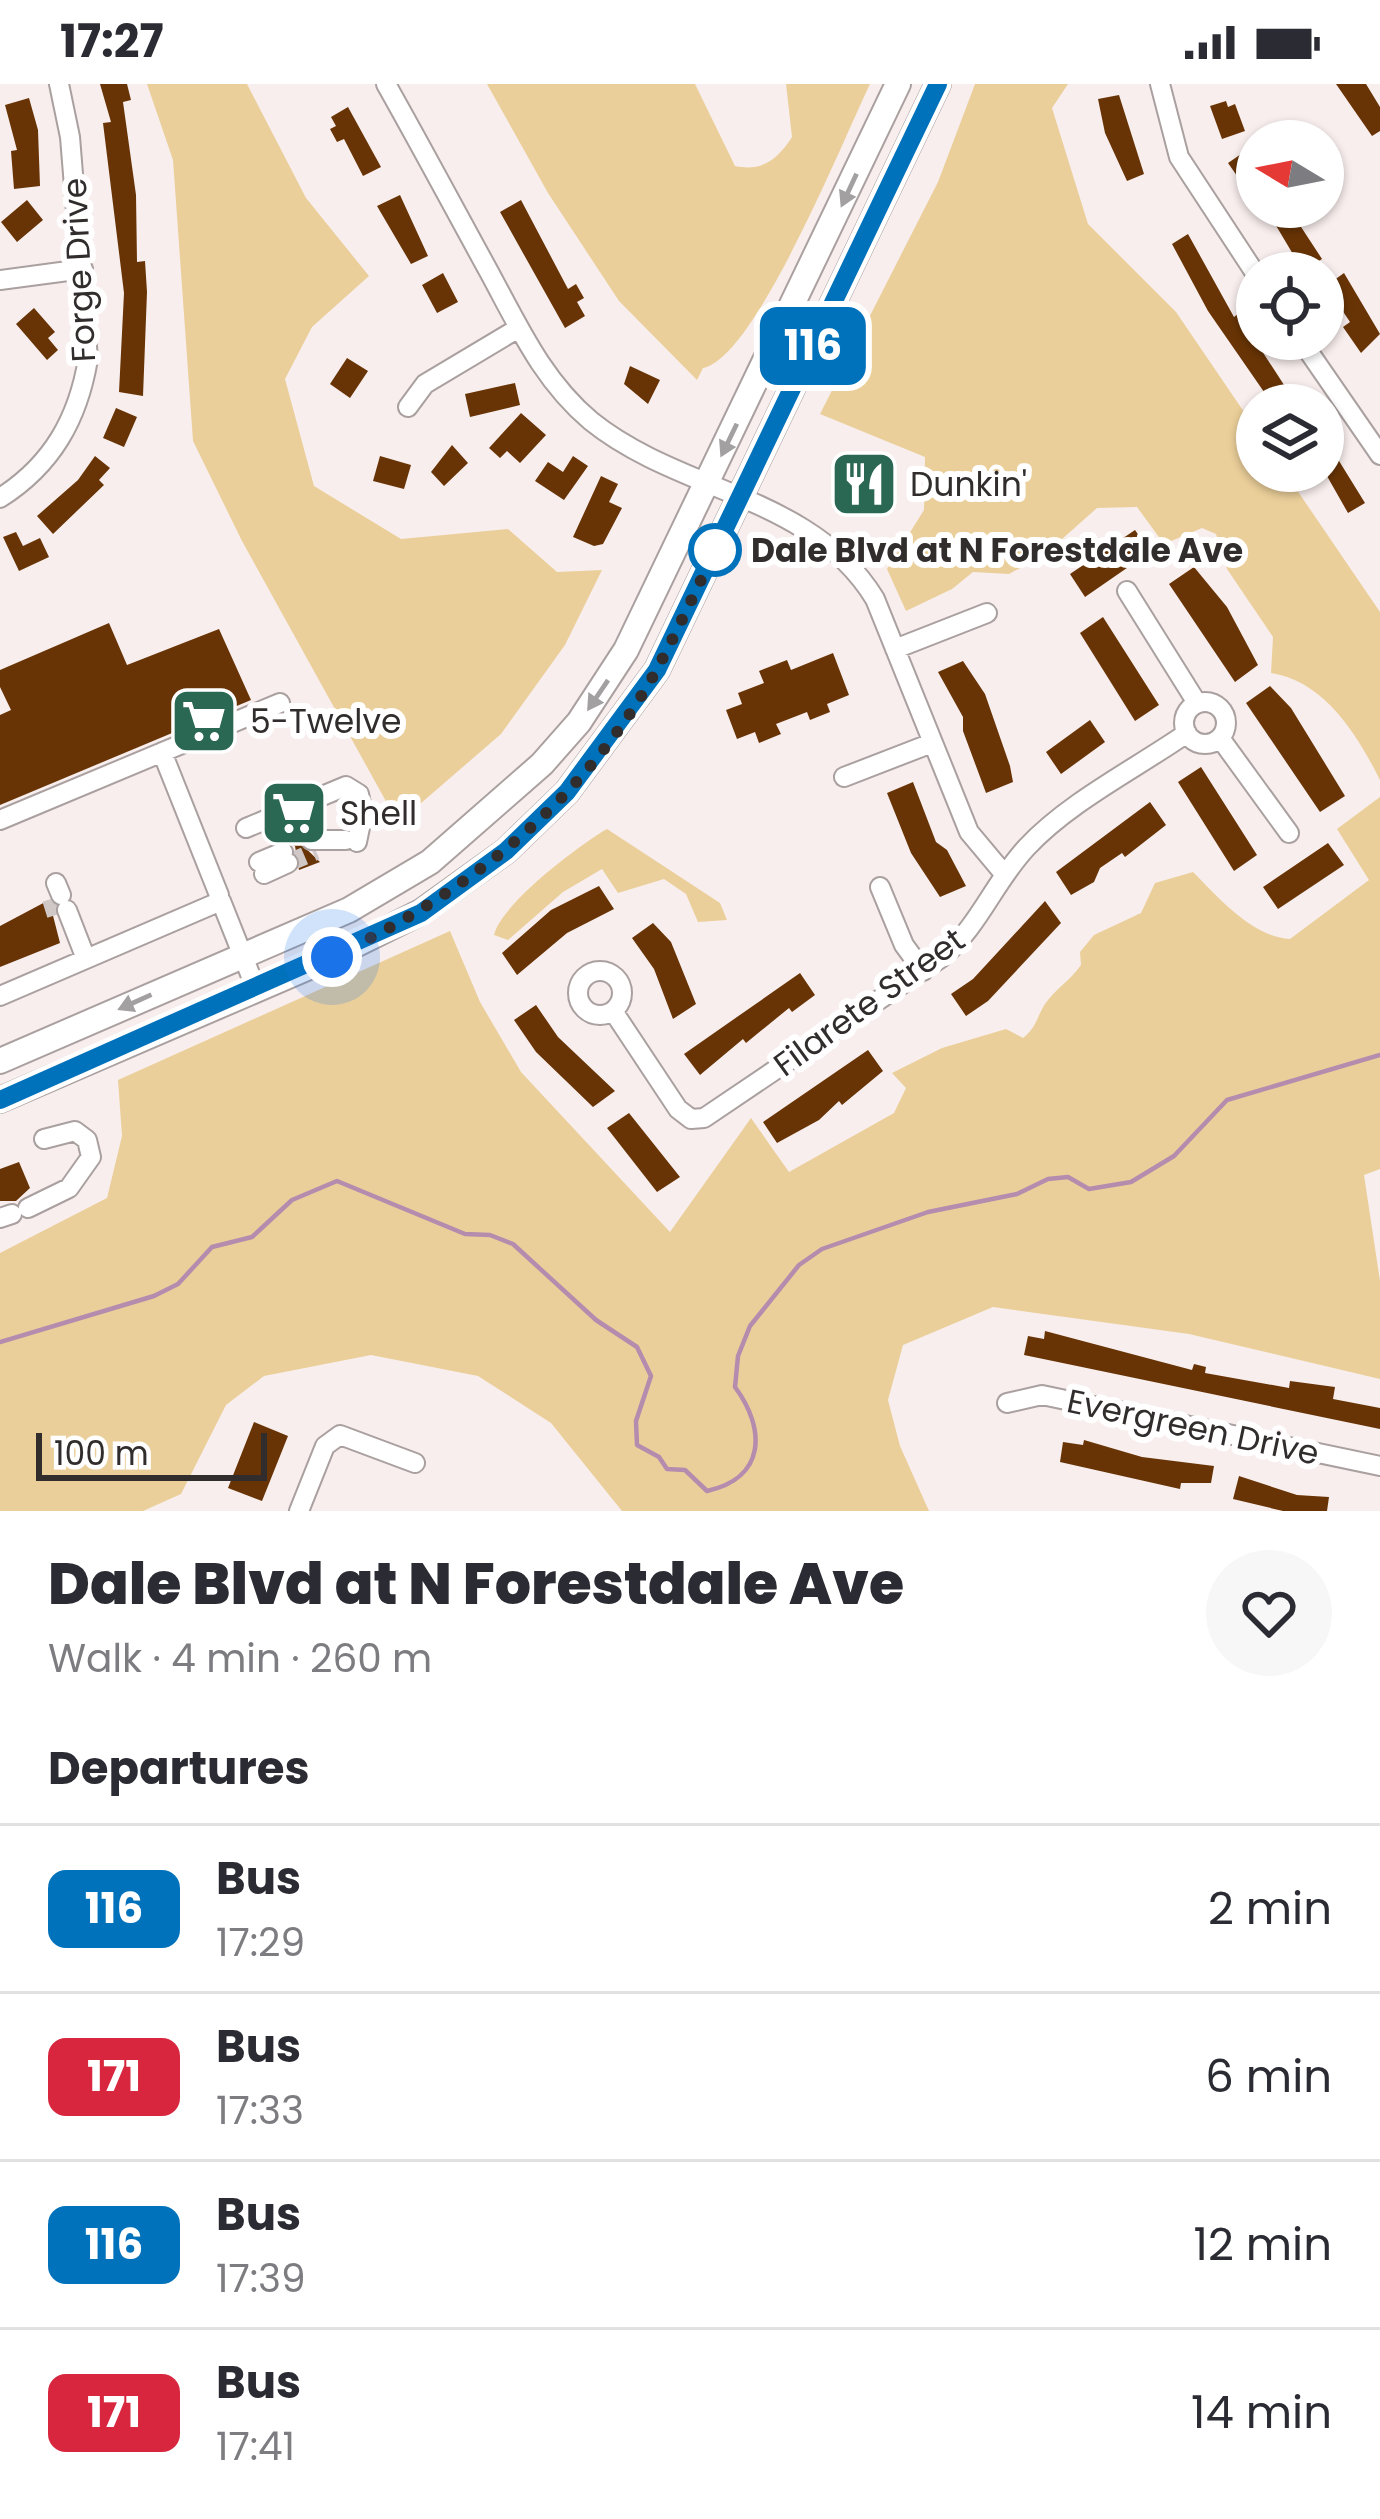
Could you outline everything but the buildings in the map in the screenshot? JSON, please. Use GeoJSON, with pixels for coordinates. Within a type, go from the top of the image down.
{"type":"FeatureCollection","features":[{"type":"Feature","properties":{"kind":"main road"},"geometry":{"type":"LineString","coordinates":[[0,1061],[390,888],[506,801],[604,687],[709,481],[898,84]]}},
{"type":"Feature","properties":{"kind":"main road"},"geometry":{"type":"LineString","coordinates":[[0,1100],[421,913],[544,816],[640,697],[938,84]]}},
{"type":"Feature","properties":{"kind":"street","name":"Forge Drive"},"geometry":{"type":"LineString","coordinates":[[0,498],[28,478],[60,442],[83,390],[89,333],[70,137],[59,84]]}},
{"type":"Feature","properties":{"kind":"street"},"geometry":{"type":"LineString","coordinates":[[386,84],[518,329],[556,386],[596,424],[813,532],[844,556],[875,599],[969,832],[1005,875]]}},
{"type":"Feature","properties":{"kind":"street"},"geometry":{"type":"LineString","coordinates":[[1160,84],[1179,157],[1241,252]]}},
{"type":"Feature","properties":{"kind":"street"},"geometry":{"type":"LineString","coordinates":[[0,280],[83,269]]}},
{"type":"Feature","properties":{"kind":"street"},"geometry":{"type":"LineString","coordinates":[[408,407],[425,384],[518,329]]}},
{"type":"Feature","properties":{"kind":"street"},"geometry":{"type":"LineString","coordinates":[[1314,360],[1380,455]]}},
{"type":"Feature","properties":{"kind":"street"},"geometry":{"type":"LineString","coordinates":[[1127,591],[1197,703]]}},
{"type":"Feature","properties":{"kind":"street"},"geometry":{"type":"LineString","coordinates":[[895,649],[987,613]]}},
{"type":"Feature","properties":{"kind":"street"},"geometry":{"type":"LineString","coordinates":[[1212,702],[1222,710],[1227,721],[1220,738],[1204,744],[1186,733],[1185,716],[1197,703],[1212,702]]}},
{"type":"Feature","properties":{"kind":"street"},"geometry":{"type":"LineString","coordinates":[[0,820],[280,703]]}},
{"type":"Feature","properties":{"kind":"street","name":"Filarete Street"},"geometry":{"type":"LineString","coordinates":[[613,1011],[678,1109],[700,1119],[923,971],[964,938],[1005,875],[1040,835],[1186,733]]}},
{"type":"Feature","properties":{"kind":"street"},"geometry":{"type":"LineString","coordinates":[[1220,738],[1288,832]]}},
{"type":"Feature","properties":{"kind":"street"},"geometry":{"type":"LineString","coordinates":[[844,777],[932,743]]}},
{"type":"Feature","properties":{"kind":"street"},"geometry":{"type":"LineString","coordinates":[[162,752],[219,895]]}},
{"type":"Feature","properties":{"kind":"street"},"geometry":{"type":"LineString","coordinates":[[315,799],[346,786],[359,794],[363,813],[357,842]]}},
{"type":"Feature","properties":{"kind":"street"},"geometry":{"type":"LineString","coordinates":[[246,828],[270,818]]}},
{"type":"Feature","properties":{"kind":"street"},"geometry":{"type":"LineString","coordinates":[[262,868],[285,858]]}},
{"type":"Feature","properties":{"kind":"street"},"geometry":{"type":"LineString","coordinates":[[880,886],[904,945],[923,971]]}},
{"type":"Feature","properties":{"kind":"street"},"geometry":{"type":"LineString","coordinates":[[56,898],[81,961]]}},
{"type":"Feature","properties":{"kind":"street"},"geometry":{"type":"LineString","coordinates":[[0,996],[221,902],[256,989]]}},
{"type":"Feature","properties":{"kind":"street"},"geometry":{"type":"LineString","coordinates":[[13,1213],[70,1188],[91,1157],[87,1139],[75,1131],[44,1139]]}},
{"type":"Feature","properties":{"kind":"street","name":"Evergreen Drive"},"geometry":{"type":"LineString","coordinates":[[1007,1403],[1042,1395],[1380,1466]]}},
{"type":"Feature","properties":{"kind":"street"},"geometry":{"type":"LineString","coordinates":[[299,1511],[325,1446],[340,1435],[415,1463]]}},
{"type":"Feature","properties":{"kind":"shaded area"},"geometry":{"type":"Polygon","coordinates":[[[147,84],[247,84],[306,198],[369,276],[312,327],[285,379],[314,486],[401,539],[508,529],[557,572],[602,570],[565,645],[501,734],[398,823],[242,541],[193,441],[173,160],[147,84]]]}},
{"type":"Feature","properties":{"kind":"shaded area"},"geometry":{"type":"Polygon","coordinates":[[[487,84],[695,84],[735,166],[753,167],[781,152],[792,137],[786,84],[870,84],[772,288],[747,327],[724,355],[703,368],[697,380],[619,301],[548,193],[487,84]]]}},
{"type":"Feature","properties":{"kind":"shaded area"},"geometry":{"type":"Polygon","coordinates":[[[975,84],[1068,84],[1052,108],[1088,224],[1176,312],[1236,400],[1236,492],[1298,492],[1380,612],[1380,780],[1361,745],[1323,698],[1290,678],[1271,673],[1273,637],[1227,569],[1216,534],[1202,528],[1164,544],[1137,507],[1097,508],[1044,555],[1009,574],[973,572],[952,589],[906,611],[887,569],[924,510],[925,457],[820,414],[938,182],[975,84]]]}},
{"type":"Feature","properties":{"kind":"shaded area"},"geometry":{"type":"Polygon","coordinates":[[[1380,797],[1380,1169],[1364,1175],[1380,1281],[1380,1379],[1189,1334],[993,1307],[903,1345],[888,1400],[900,1446],[929,1511],[622,1511],[551,1423],[478,1376],[371,1355],[264,1376],[226,1405],[181,1494],[143,1511],[0,1511],[0,1253],[107,1198],[122,1136],[118,1080],[450,931],[480,1002],[521,1072],[670,1232],[751,1118],[789,1172],[894,1113],[906,1088],[892,1073],[942,1048],[1006,1029],[1023,1038],[1049,999],[1081,965],[1080,952],[1094,935],[1141,913],[1155,883],[1193,872],[1249,924],[1290,939],[1369,880],[1337,829],[1380,797]]]}},
{"type":"Feature","properties":{"kind":"shaded area"},"geometry":{"type":"Polygon","coordinates":[[[607,829],[720,903],[727,920],[698,922],[686,894],[664,879],[618,893],[602,869],[563,892],[508,940],[494,935],[525,892],[607,829]]]}},
{"type":"Feature","properties":{"kind":"waterway"},"geometry":{"type":"LineString","coordinates":[[0,1342],[154,1296],[178,1284],[212,1247],[252,1237],[292,1200],[337,1181],[465,1234],[490,1235],[513,1244],[596,1320],[637,1347],[651,1376],[636,1421],[637,1445],[659,1457],[667,1469],[685,1470],[707,1491],[741,1475],[755,1450],[752,1419],[735,1387],[738,1356],[750,1326],[799,1265],[822,1249],[928,1212],[1017,1194],[1048,1179],[1068,1177],[1089,1189],[1131,1182],[1174,1156],[1227,1100],[1380,1055]]}},
{"type":"Feature","properties":{"kind":"tunnel"},"geometry":{"type":"LineString","coordinates":[[270,818],[315,799]]}},
{"type":"Feature","properties":{"kind":"tunnel"},"geometry":{"type":"LineString","coordinates":[[288,863],[316,851]]}},
{"type":"Feature","properties":{"kind":"tunnel"},"geometry":{"type":"LineString","coordinates":[[51,899],[56,915]]}},
{"type":"Feature","properties":{"kind":"bus line","name":"116"},"geometry":{"type":"LineString","coordinates":[[0,1100],[323,961],[421,913],[506,851],[567,792],[604,748],[657,670],[938,84]]}},
{"type":"Feature","properties":{"kind":"place","name":"Dunkin'"},"geometry":{"type":"Point","coordinates":[864,484]}},
{"type":"Feature","properties":{"kind":"place","name":"Dale Blvd at N Forestdale Ave"},"geometry":{"type":"Point","coordinates":[715,550]}},
{"type":"Feature","properties":{"kind":"place","name":"5-Twelve"},"geometry":{"type":"Point","coordinates":[204,721]}},
{"type":"Feature","properties":{"kind":"place","name":"Shell"},"geometry":{"type":"Point","coordinates":[294,813]}},
{"type":"Feature","properties":{"kind":"route"},"geometry":{"type":"LineString","coordinates":[[332,957],[421,913],[464,883],[506,851],[567,792],[604,748],[657,670],[722,537],[715,550]]}}]}
